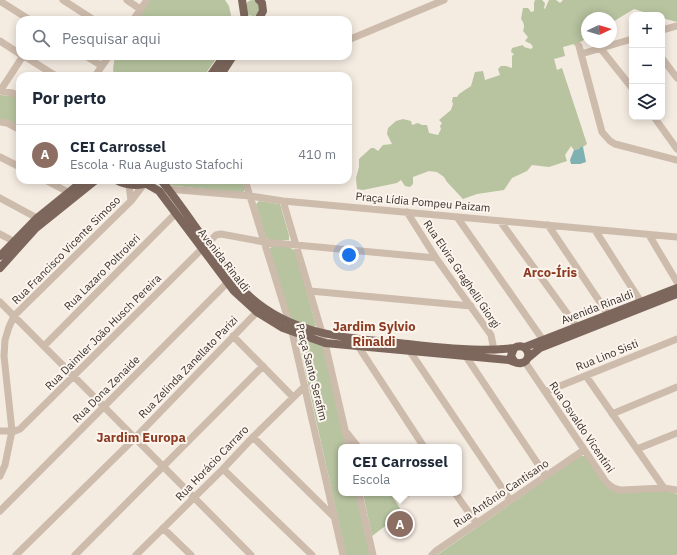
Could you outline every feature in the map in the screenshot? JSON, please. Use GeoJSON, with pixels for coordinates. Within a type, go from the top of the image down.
{"type":"FeatureCollection","features":[{"type":"Feature","properties":{"kind":"main road"},"geometry":{"type":"LineString","coordinates":[[259,0],[264,7],[260,16]]}},
{"type":"Feature","properties":{"kind":"main road"},"geometry":{"type":"LineString","coordinates":[[244,1],[245,16]]}},
{"type":"Feature","properties":{"kind":"main road"},"geometry":{"type":"LineString","coordinates":[[213,72],[221,60]]}},
{"type":"Feature","properties":{"kind":"main road"},"geometry":{"type":"LineString","coordinates":[[223,72],[231,60]]}},
{"type":"Feature","properties":{"kind":"main road"},"geometry":{"type":"LineString","coordinates":[[0,256],[37,218],[79,184]]}},
{"type":"Feature","properties":{"kind":"main road"},"geometry":{"type":"LineString","coordinates":[[0,268],[34,229],[91,184]]}},
{"type":"Feature","properties":{"kind":"main road"},"geometry":{"type":"LineString","coordinates":[[129,185],[141,184]]}},
{"type":"Feature","properties":{"kind":"main road","name":"Avenida Rinaldi"},"geometry":{"type":"LineString","coordinates":[[148,184],[159,191],[175,214],[246,293],[266,310],[289,323],[322,334],[338,337],[461,349],[494,350],[514,348]]}},
{"type":"Feature","properties":{"kind":"main road","name":"Avenida Rinaldi"},"geometry":{"type":"LineString","coordinates":[[164,184],[227,283],[241,299],[274,323],[292,332],[325,343],[465,355],[514,361]]}},
{"type":"Feature","properties":{"kind":"main road","name":"Avenida Rinaldi"},"geometry":{"type":"LineString","coordinates":[[525,347],[644,304],[677,288]]}},
{"type":"Feature","properties":{"kind":"main road","name":"Avenida Rinaldi"},"geometry":{"type":"LineString","coordinates":[[526,360],[540,348],[608,314],[677,294]]}},
{"type":"Feature","properties":{"kind":"main road"},"geometry":{"type":"LineString","coordinates":[[519,346],[525,347],[528,352],[526,360],[519,364],[514,361],[511,356],[514,348],[519,346]]}},
{"type":"Feature","properties":{"kind":"street"},"geometry":{"type":"LineString","coordinates":[[63,0],[88,16]]}},
{"type":"Feature","properties":{"kind":"street"},"geometry":{"type":"LineString","coordinates":[[127,0],[140,9]]}},
{"type":"Feature","properties":{"kind":"street"},"geometry":{"type":"LineString","coordinates":[[136,16],[146,0]]}},
{"type":"Feature","properties":{"kind":"street"},"geometry":{"type":"LineString","coordinates":[[352,38],[444,0]]}},
{"type":"Feature","properties":{"kind":"street"},"geometry":{"type":"LineString","coordinates":[[0,1],[24,16]]}},
{"type":"Feature","properties":{"kind":"street"},"geometry":{"type":"LineString","coordinates":[[665,29],[677,26]]}},
{"type":"Feature","properties":{"kind":"street"},"geometry":{"type":"LineString","coordinates":[[581,54],[629,40]]}},
{"type":"Feature","properties":{"kind":"street"},"geometry":{"type":"LineString","coordinates":[[0,41],[16,51]]}},
{"type":"Feature","properties":{"kind":"street"},"geometry":{"type":"LineString","coordinates":[[579,46],[602,132],[606,138],[615,144],[677,160]]}},
{"type":"Feature","properties":{"kind":"street"},"geometry":{"type":"LineString","coordinates":[[601,49],[629,84]]}},
{"type":"Feature","properties":{"kind":"street"},"geometry":{"type":"LineString","coordinates":[[16,95],[0,91],[20,60]]}},
{"type":"Feature","properties":{"kind":"street"},"geometry":{"type":"LineString","coordinates":[[30,60],[49,72]]}},
{"type":"Feature","properties":{"kind":"street"},"geometry":{"type":"LineString","coordinates":[[92,60],[102,66]]}},
{"type":"Feature","properties":{"kind":"street"},"geometry":{"type":"LineString","coordinates":[[98,72],[106,60]]}},
{"type":"Feature","properties":{"kind":"street"},"geometry":{"type":"LineString","coordinates":[[665,62],[677,78]]}},
{"type":"Feature","properties":{"kind":"street"},"geometry":{"type":"LineString","coordinates":[[656,120],[677,149]]}},
{"type":"Feature","properties":{"kind":"street"},"geometry":{"type":"LineString","coordinates":[[0,122],[7,123],[16,128]]}},
{"type":"Feature","properties":{"kind":"street"},"geometry":{"type":"LineString","coordinates":[[0,157],[16,165]]}},
{"type":"Feature","properties":{"kind":"street"},"geometry":{"type":"LineString","coordinates":[[53,184],[68,192]]}},
{"type":"Feature","properties":{"kind":"street","name":"Rua Francisco Vicente Simoso"},"geometry":{"type":"LineString","coordinates":[[0,476],[5,465],[12,431],[4,356],[7,333],[14,316],[131,201],[144,184]]}},
{"type":"Feature","properties":{"kind":"street","name":"Praça Santo Serafim"},"geometry":{"type":"LineString","coordinates":[[246,184],[292,332],[343,555]]}},
{"type":"Feature","properties":{"kind":"street","name":"Rua Francisco Vicente Simoso"},"geometry":{"type":"LineString","coordinates":[[129,185],[131,201]]}},
{"type":"Feature","properties":{"kind":"street","name":"Praça Lídia Pompeu Paizam"},"geometry":{"type":"LineString","coordinates":[[167,189],[677,237]]}},
{"type":"Feature","properties":{"kind":"street"},"geometry":{"type":"LineString","coordinates":[[0,198],[37,218]]}},
{"type":"Feature","properties":{"kind":"street","name":"Praça Santo Serafim"},"geometry":{"type":"LineString","coordinates":[[283,201],[325,343],[348,444]]}},
{"type":"Feature","properties":{"kind":"street","name":"Rua Elvira Graghelli Giorgi"},"geometry":{"type":"LineString","coordinates":[[407,212],[436,258],[491,335],[494,350]]}},
{"type":"Feature","properties":{"kind":"street","name":"Rua Lazaro Poltroieri"},"geometry":{"type":"LineString","coordinates":[[44,346],[175,214]]}},
{"type":"Feature","properties":{"kind":"street"},"geometry":{"type":"LineString","coordinates":[[457,217],[543,340]]}},
{"type":"Feature","properties":{"kind":"street"},"geometry":{"type":"LineString","coordinates":[[500,221],[578,329]]}},
{"type":"Feature","properties":{"kind":"street"},"geometry":{"type":"LineString","coordinates":[[548,225],[608,314]]}},
{"type":"Feature","properties":{"kind":"street"},"geometry":{"type":"LineString","coordinates":[[595,230],[644,304]]}},
{"type":"Feature","properties":{"kind":"street"},"geometry":{"type":"LineString","coordinates":[[0,234],[13,241]]}},
{"type":"Feature","properties":{"kind":"street","name":"Rua Daimler João Husch Pereira"},"geometry":{"type":"LineString","coordinates":[[12,431],[20,429],[216,235],[221,234],[264,242],[436,258]]}},
{"type":"Feature","properties":{"kind":"street"},"geometry":{"type":"LineString","coordinates":[[649,235],[677,282]]}},
{"type":"Feature","properties":{"kind":"street","name":"Rua Dona Zenaide"},"geometry":{"type":"LineString","coordinates":[[1,509],[227,283]]}},
{"type":"Feature","properties":{"kind":"street"},"geometry":{"type":"LineString","coordinates":[[310,290],[471,306]]}},
{"type":"Feature","properties":{"kind":"street"},"geometry":{"type":"LineString","coordinates":[[0,302],[251,555]]}},
{"type":"Feature","properties":{"kind":"street","name":"Rua Zelinda Zanellato Parizi"},"geometry":{"type":"LineString","coordinates":[[16,555],[135,438],[257,312]]}},
{"type":"Feature","properties":{"kind":"street"},"geometry":{"type":"LineString","coordinates":[[233,336],[293,396]]}},
{"type":"Feature","properties":{"kind":"street","name":"Rua Lino Sisti"},"geometry":{"type":"LineString","coordinates":[[545,392],[677,339]]}},
{"type":"Feature","properties":{"kind":"street"},"geometry":{"type":"LineString","coordinates":[[358,346],[422,444]]}},
{"type":"Feature","properties":{"kind":"street"},"geometry":{"type":"LineString","coordinates":[[409,350],[510,500]]}},
{"type":"Feature","properties":{"kind":"street"},"geometry":{"type":"LineString","coordinates":[[465,355],[546,476]]}},
{"type":"Feature","properties":{"kind":"street","name":"Rua Osvaldo Vicentini"},"geometry":{"type":"LineString","coordinates":[[526,360],[545,392],[606,482],[616,490],[664,488],[677,490]]}},
{"type":"Feature","properties":{"kind":"street"},"geometry":{"type":"LineString","coordinates":[[75,555],[263,366]]}},
{"type":"Feature","properties":{"kind":"street"},"geometry":{"type":"LineString","coordinates":[[586,376],[664,488]]}},
{"type":"Feature","properties":{"kind":"street","name":"Rua Horácio Carraro"},"geometry":{"type":"LineString","coordinates":[[136,555],[224,469],[293,396],[305,386]]}},
{"type":"Feature","properties":{"kind":"street"},"geometry":{"type":"LineString","coordinates":[[612,414],[677,388]]}},
{"type":"Feature","properties":{"kind":"street"},"geometry":{"type":"LineString","coordinates":[[0,431],[12,431]]}},
{"type":"Feature","properties":{"kind":"street"},"geometry":{"type":"LineString","coordinates":[[346,431],[356,444]]}},
{"type":"Feature","properties":{"kind":"street"},"geometry":{"type":"LineString","coordinates":[[637,449],[677,433]]}},
{"type":"Feature","properties":{"kind":"street"},"geometry":{"type":"LineString","coordinates":[[253,437],[334,518]]}},
{"type":"Feature","properties":{"kind":"street","name":"Rua Antônio Cantisano"},"geometry":{"type":"LineString","coordinates":[[432,555],[584,450]]}},
{"type":"Feature","properties":{"kind":"street"},"geometry":{"type":"LineString","coordinates":[[224,469],[312,555]]}},
{"type":"Feature","properties":{"kind":"street"},"geometry":{"type":"LineString","coordinates":[[317,500],[324,499],[329,496]]}},
{"type":"Feature","properties":{"kind":"street"},"geometry":{"type":"LineString","coordinates":[[360,496],[373,555]]}},
{"type":"Feature","properties":{"kind":"street"},"geometry":{"type":"LineString","coordinates":[[458,496],[477,524]]}},
{"type":"Feature","properties":{"kind":"street"},"geometry":{"type":"LineString","coordinates":[[163,528],[191,555]]}},
{"type":"Feature","properties":{"kind":"green space"},"geometry":{"type":"Polygon","coordinates":[[[150,0],[225,0],[229,6],[231,16],[140,16],[150,0]]]}},
{"type":"Feature","properties":{"kind":"green space"},"geometry":{"type":"Polygon","coordinates":[[[253,0],[260,5],[261,8],[256,15],[253,16],[246,11],[245,8],[250,1],[253,0]]]}},
{"type":"Feature","properties":{"kind":"green space"},"geometry":{"type":"Polygon","coordinates":[[[535,0],[542,0],[545,3],[545,9],[549,0],[556,0],[560,3],[563,0],[677,0],[677,22],[665,19],[665,12],[644,12],[634,9],[617,19],[617,12],[581,12],[581,42],[574,46],[574,44],[563,47],[565,56],[554,59],[557,70],[562,68],[587,144],[574,150],[571,146],[565,155],[567,161],[549,167],[532,165],[527,171],[512,178],[504,190],[477,194],[463,199],[444,177],[437,172],[429,171],[413,177],[413,184],[410,187],[405,186],[401,180],[397,183],[363,190],[357,189],[356,178],[359,167],[359,159],[371,148],[378,151],[383,145],[392,144],[387,134],[388,128],[396,121],[403,119],[411,121],[412,125],[418,123],[427,125],[429,133],[438,135],[442,123],[439,120],[451,110],[453,97],[457,97],[471,86],[475,72],[483,71],[485,80],[500,75],[498,69],[501,66],[512,68],[512,56],[514,54],[511,52],[512,48],[523,45],[524,47],[531,49],[533,47],[525,41],[528,37],[523,31],[524,25],[521,19],[523,8],[528,8],[531,12],[534,11],[535,0]]]}},
{"type":"Feature","properties":{"kind":"green space"},"geometry":{"type":"Polygon","coordinates":[[[114,60],[215,60],[207,72],[113,72],[114,60]]]}},
{"type":"Feature","properties":{"kind":"green space"},"geometry":{"type":"Polygon","coordinates":[[[0,95],[16,97],[16,126],[0,120],[0,95]]]}},
{"type":"Feature","properties":{"kind":"green space"},"geometry":{"type":"Polygon","coordinates":[[[166,184],[243,184],[245,190],[243,193],[240,193],[166,184]]]}},
{"type":"Feature","properties":{"kind":"green space"},"geometry":{"type":"Polygon","coordinates":[[[259,201],[280,204],[289,235],[289,240],[269,240],[265,237],[256,204],[259,201]]]}},
{"type":"Feature","properties":{"kind":"green space"},"geometry":{"type":"Polygon","coordinates":[[[273,246],[289,247],[295,251],[316,325],[315,327],[291,320],[269,249],[273,246]]]}},
{"type":"Feature","properties":{"kind":"green space"},"geometry":{"type":"Polygon","coordinates":[[[302,338],[323,346],[345,444],[338,444],[338,496],[357,496],[370,555],[346,555],[299,343],[300,339],[302,338]]]}},
{"type":"Feature","properties":{"kind":"green space"},"geometry":{"type":"Polygon","coordinates":[[[580,456],[586,456],[606,486],[666,491],[677,494],[677,555],[437,555],[580,456]]]}},
{"type":"Feature","properties":{"kind":"green space"},"geometry":{"type":"Polygon","coordinates":[[[364,496],[392,496],[403,513],[372,536],[364,496]]]}},
{"type":"Feature","properties":{"kind":"water"},"geometry":{"type":"Polygon","coordinates":[[[581,146],[583,147],[586,162],[571,164],[570,160],[574,150],[579,149],[581,146]]]}},
{"type":"Feature","properties":{"kind":"place","name":"CEI Carrossel"},"geometry":{"type":"Point","coordinates":[400,524]}},
{"type":"Feature","properties":{"kind":"district","name":"Arco-Íris"},"geometry":{"type":"Point","coordinates":[550,272]}},
{"type":"Feature","properties":{"kind":"district","name":"Jardim Sylvio Rinaldi"},"geometry":{"type":"Point","coordinates":[374,334]}},
{"type":"Feature","properties":{"kind":"district","name":"Jardim Europa"},"geometry":{"type":"Point","coordinates":[141,437]}}]}
